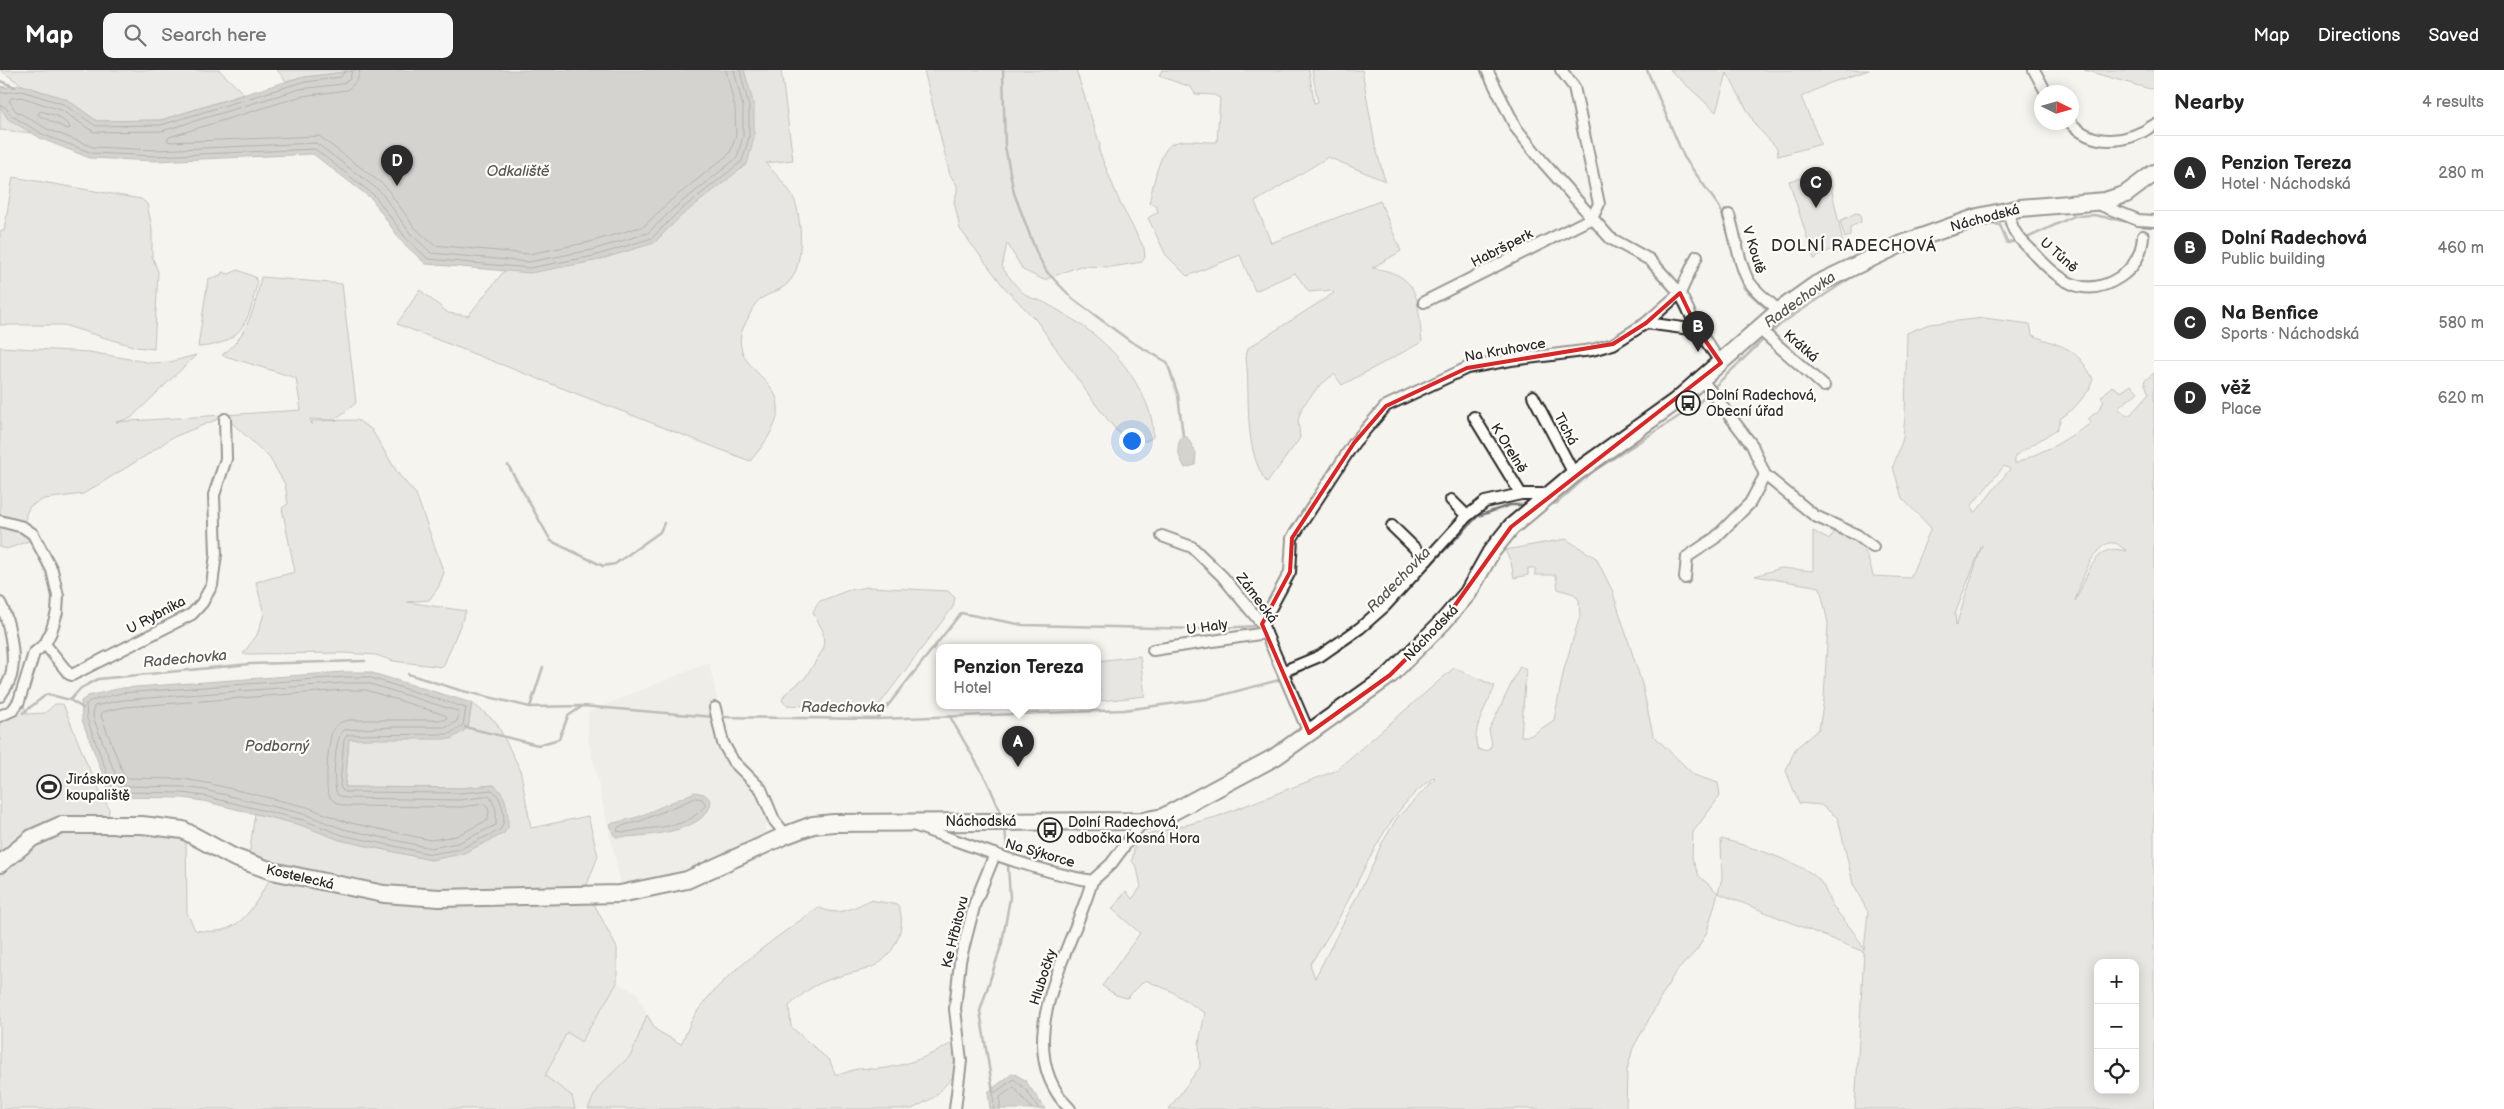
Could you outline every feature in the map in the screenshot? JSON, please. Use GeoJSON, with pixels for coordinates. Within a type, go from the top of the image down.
{"type":"FeatureCollection","features":[{"type":"Feature","properties":{"kind":"main road","name":"Náchodská"},"geometry":{"type":"LineString","coordinates":[[620,894],[687,880],[786,835],[813,825],[827,823],[1143,821],[1163,817],[1275,757],[1397,668],[1443,622],[1468,593],[1491,552],[1511,528],[1574,474],[1668,408],[1702,380],[1758,328],[1817,284],[1860,262],[1944,228],[2008,210],[2095,203],[2126,194],[2154,173]]}},
{"type":"Feature","properties":{"kind":"main road","name":"Kostelecká"},"geometry":{"type":"LineString","coordinates":[[0,864],[32,838],[61,825],[142,824],[182,830],[233,857],[272,871],[384,894],[439,898],[620,894]]}},
{"type":"Feature","properties":{"kind":"street"},"geometry":{"type":"LineString","coordinates":[[1487,70],[1516,128],[1610,238],[1650,260],[1680,293],[1698,330],[1721,363]]}},
{"type":"Feature","properties":{"kind":"street"},"geometry":{"type":"LineString","coordinates":[[1561,70],[1574,86],[1599,204],[1592,218]]}},
{"type":"Feature","properties":{"kind":"street"},"geometry":{"type":"LineString","coordinates":[[2034,70],[2042,85]]}},
{"type":"Feature","properties":{"kind":"street"},"geometry":{"type":"LineString","coordinates":[[2077,130],[2098,140],[2122,141],[2144,132],[2154,125]]}},
{"type":"Feature","properties":{"kind":"street"},"geometry":{"type":"LineString","coordinates":[[2095,203],[2138,220],[2154,221]]}},
{"type":"Feature","properties":{"kind":"street","name":"U Tůně"},"geometry":{"type":"LineString","coordinates":[[2008,210],[2018,235],[2026,245],[2066,283],[2086,288],[2107,286],[2125,274],[2142,252],[2143,236]]}},
{"type":"Feature","properties":{"kind":"street","name":"V Koutě"},"geometry":{"type":"LineString","coordinates":[[1729,215],[1738,242],[1742,264],[1750,283],[1779,311]]}},
{"type":"Feature","properties":{"kind":"street","name":"Habršperk"},"geometry":{"type":"LineString","coordinates":[[1424,302],[1592,218]]}},
{"type":"Feature","properties":{"kind":"street","name":"Na Kruhovce"},"geometry":{"type":"LineString","coordinates":[[1264,628],[1290,572],[1292,538],[1354,443],[1386,406],[1467,368],[1511,360],[1592,350],[1613,344],[1646,323],[1680,293],[1697,256]]}},
{"type":"Feature","properties":{"kind":"street"},"geometry":{"type":"LineString","coordinates":[[1646,323],[1698,330]]}},
{"type":"Feature","properties":{"kind":"street","name":"Krátká"},"geometry":{"type":"LineString","coordinates":[[1758,328],[1824,386]]}},
{"type":"Feature","properties":{"kind":"street"},"geometry":{"type":"LineString","coordinates":[[1702,380],[1752,445],[1766,475],[1816,516],[1857,535],[1873,548]]}},
{"type":"Feature","properties":{"kind":"street","name":"Tichá"},"geometry":{"type":"LineString","coordinates":[[1532,396],[1574,474]]}},
{"type":"Feature","properties":{"kind":"street","name":"K Orelně"},"geometry":{"type":"LineString","coordinates":[[1474,417],[1521,494]]}},
{"type":"Feature","properties":{"kind":"street","name":"U Rybníka"},"geometry":{"type":"LineString","coordinates":[[45,644],[68,674],[72,674],[192,614],[202,603],[209,593],[216,554],[214,495],[226,459],[225,419]]}},
{"type":"Feature","properties":{"kind":"street"},"geometry":{"type":"LineString","coordinates":[[1685,578],[1687,557],[1715,538],[1750,503],[1766,475]]}},
{"type":"Feature","properties":{"kind":"street"},"geometry":{"type":"LineString","coordinates":[[1284,671],[1320,656],[1360,628],[1385,606],[1467,516],[1485,502],[1521,494],[1550,494]]}},
{"type":"Feature","properties":{"kind":"street"},"geometry":{"type":"LineString","coordinates":[[1451,500],[1467,516]]}},
{"type":"Feature","properties":{"kind":"street"},"geometry":{"type":"LineString","coordinates":[[0,521],[24,527],[33,534],[52,570],[58,596],[58,612],[45,644],[34,652],[19,701],[13,710],[0,716]]}},
{"type":"Feature","properties":{"kind":"street"},"geometry":{"type":"LineString","coordinates":[[1392,526],[1427,560]]}},
{"type":"Feature","properties":{"kind":"street","name":"Zámecká"},"geometry":{"type":"LineString","coordinates":[[1162,536],[1192,547],[1222,576],[1264,628],[1284,671],[1308,733]]}},
{"type":"Feature","properties":{"kind":"street"},"geometry":{"type":"LineString","coordinates":[[0,603],[12,672],[0,696]]}},
{"type":"Feature","properties":{"kind":"street","name":"U Haly"},"geometry":{"type":"LineString","coordinates":[[1153,650],[1264,628]]}},
{"type":"Feature","properties":{"kind":"street"},"geometry":{"type":"LineString","coordinates":[[715,710],[723,743],[732,761],[761,790],[774,820],[786,835]]}},
{"type":"Feature","properties":{"kind":"street"},"geometry":{"type":"LineString","coordinates":[[1092,881],[1111,864],[1143,821]]}},
{"type":"Feature","properties":{"kind":"street","name":"Na Sýkorce"},"geometry":{"type":"LineString","coordinates":[[905,822],[1051,872],[1092,881]]}},
{"type":"Feature","properties":{"kind":"street","name":"Ke Hřbitovu"},"geometry":{"type":"LineString","coordinates":[[955,1109],[961,1062],[955,1009],[960,961],[975,903],[995,854]]}},
{"type":"Feature","properties":{"kind":"street","name":"Hlubočky"},"geometry":{"type":"LineString","coordinates":[[1070,1109],[1056,1092],[1049,1078],[1044,1054],[1044,1027],[1049,996],[1092,881]]}},
{"type":"Feature","properties":{"kind":"highlighted area"},"geometry":{"type":"Polygon","coordinates":[[[1680,293],[1698,330],[1721,363],[1511,527],[1443,622],[1390,675],[1309,733],[1262,624],[1290,572],[1292,538],[1354,443],[1386,406],[1467,368],[1613,344],[1646,323],[1680,293]]]}},
{"type":"Feature","properties":{"kind":"shaded area"},"geometry":{"type":"Polygon","coordinates":[[[0,70],[219,70],[244,94],[161,120],[97,121],[66,99],[22,85],[0,70]]]}},
{"type":"Feature","properties":{"kind":"shaded area"},"geometry":{"type":"Polygon","coordinates":[[[277,70],[360,70],[286,81],[277,70]]]}},
{"type":"Feature","properties":{"kind":"shaded area"},"geometry":{"type":"Polygon","coordinates":[[[744,70],[781,70],[793,160],[766,163],[794,199],[800,230],[799,254],[793,276],[781,289],[763,297],[756,303],[741,334],[742,350],[749,363],[769,385],[776,398],[778,413],[770,434],[750,461],[397,324],[420,290],[448,313],[468,316],[521,250],[754,106],[744,70]]]}},
{"type":"Feature","properties":{"kind":"shaded area"},"geometry":{"type":"Polygon","coordinates":[[[924,70],[1076,70],[1100,145],[1099,151],[1120,203],[1144,248],[1145,257],[1142,262],[1111,267],[1080,266],[1044,280],[1023,270],[1007,243],[1002,267],[1023,292],[1031,298],[1047,304],[1088,330],[1121,361],[1147,405],[1151,417],[1153,437],[1146,441],[1130,441],[1116,430],[1093,401],[1036,320],[1004,287],[960,229],[954,201],[957,185],[950,175],[924,70]]]}},
{"type":"Feature","properties":{"kind":"shaded area"},"geometry":{"type":"Polygon","coordinates":[[[1162,70],[1309,70],[1314,103],[1318,102],[1312,70],[1362,70],[1375,145],[1385,181],[1328,157],[1255,202],[1271,243],[1380,201],[1401,251],[1372,268],[1388,271],[1408,283],[1414,292],[1417,302],[1422,342],[1342,385],[1334,374],[1319,386],[1302,407],[1298,420],[1300,438],[1267,483],[1259,469],[1251,438],[1246,357],[1248,348],[1334,293],[1331,290],[1309,292],[1295,273],[1255,291],[1240,255],[1187,276],[1166,255],[1148,218],[1158,212],[1156,205],[1149,203],[1157,169],[1164,152],[1174,143],[1184,141],[1217,142],[1220,98],[1214,95],[1195,94],[1191,87],[1159,76],[1162,70]]]}},
{"type":"Feature","properties":{"kind":"shaded area"},"geometry":{"type":"Polygon","coordinates":[[[1670,70],[1869,70],[1830,83],[1801,97],[1821,144],[1778,156],[1777,148],[1756,126],[1727,73],[1716,112],[1670,70]]]}},
{"type":"Feature","properties":{"kind":"shaded area"},"geometry":{"type":"Polygon","coordinates":[[[2084,70],[2154,70],[2154,88],[2150,89],[2084,70]]]}},
{"type":"Feature","properties":{"kind":"shaded area"},"geometry":{"type":"Polygon","coordinates":[[[0,86],[44,95],[33,133],[0,130],[0,86]]]}},
{"type":"Feature","properties":{"kind":"shaded area"},"geometry":{"type":"Polygon","coordinates":[[[1828,172],[1843,243],[1814,259],[1789,181],[1828,172]]]}},
{"type":"Feature","properties":{"kind":"shaded area"},"geometry":{"type":"Polygon","coordinates":[[[13,177],[141,199],[147,204],[152,228],[152,256],[158,272],[154,349],[136,347],[63,325],[0,325],[0,231],[4,231],[13,177]]]}},
{"type":"Feature","properties":{"kind":"shaded area"},"geometry":{"type":"Polygon","coordinates":[[[1856,213],[1860,214],[1861,222],[1850,227],[1850,236],[1845,238],[1840,221],[1856,213]]]}},
{"type":"Feature","properties":{"kind":"shaded area"},"geometry":{"type":"Polygon","coordinates":[[[238,270],[255,277],[257,282],[247,318],[237,334],[229,339],[210,346],[198,347],[208,279],[221,275],[222,272],[229,274],[238,270]]]}},
{"type":"Feature","properties":{"kind":"shaded area"},"geometry":{"type":"Polygon","coordinates":[[[261,277],[342,284],[356,403],[334,420],[310,419],[312,425],[312,421],[357,420],[371,429],[399,475],[416,494],[444,573],[438,588],[429,600],[407,602],[466,611],[443,667],[393,661],[376,655],[344,653],[243,654],[257,635],[264,614],[256,582],[295,572],[282,508],[288,504],[285,484],[269,457],[232,423],[218,419],[171,438],[83,494],[44,499],[30,506],[26,514],[25,527],[31,540],[7,549],[0,547],[0,347],[89,352],[152,363],[170,362],[196,355],[131,418],[116,422],[301,410],[296,378],[222,355],[238,340],[249,320],[261,277]]]}},
{"type":"Feature","properties":{"kind":"shaded area"},"geometry":{"type":"Polygon","coordinates":[[[1984,318],[2030,324],[2032,335],[2061,346],[2075,354],[2087,368],[2093,379],[2089,390],[2073,409],[2061,418],[2057,429],[2015,456],[2015,464],[2056,445],[2087,426],[2091,422],[2088,419],[2099,410],[2104,401],[2101,397],[2112,386],[2121,392],[2131,385],[2138,392],[2118,408],[2127,416],[2131,414],[2149,394],[2144,381],[2154,373],[2154,1109],[1855,1109],[1864,952],[1718,893],[1722,878],[1721,839],[1772,855],[1800,867],[1818,879],[1833,905],[1855,934],[1864,950],[1868,912],[1853,884],[1838,818],[1821,805],[1799,803],[1786,771],[1795,749],[1819,729],[1824,699],[1828,623],[1820,587],[1755,576],[1781,568],[1813,571],[1813,531],[1829,540],[1837,528],[1862,547],[1873,576],[1910,578],[1931,528],[1902,498],[1893,467],[1903,438],[1907,333],[1929,324],[1984,318]],[[2004,466],[1972,505],[1973,511],[1976,512],[2010,469],[2004,466]],[[2109,543],[2102,547],[2091,560],[2075,601],[2091,566],[2101,555],[2112,550],[2127,551],[2116,543],[2109,543]],[[1982,545],[1955,614],[1956,626],[1982,545]]]}},
{"type":"Feature","properties":{"kind":"shaded area"},"geometry":{"type":"Polygon","coordinates":[[[1566,539],[1596,558],[1612,590],[1642,684],[1653,735],[1694,775],[1718,783],[1720,796],[1693,832],[1692,858],[1699,876],[1718,893],[1707,932],[1697,950],[1674,974],[1633,1048],[1627,1070],[1626,1109],[1169,1109],[1200,1067],[1199,1043],[1205,1013],[1171,991],[1145,980],[1127,998],[1116,995],[1102,986],[1140,933],[1112,909],[1126,891],[1132,899],[1141,887],[1137,868],[1132,861],[1136,838],[1216,817],[1335,771],[1454,668],[1495,686],[1478,725],[1476,742],[1478,749],[1483,751],[1489,750],[1492,744],[1489,730],[1520,666],[1526,670],[1521,736],[1530,736],[1554,720],[1564,669],[1580,616],[1579,600],[1574,594],[1558,589],[1556,575],[1535,575],[1535,568],[1528,568],[1528,575],[1514,578],[1511,562],[1505,550],[1566,539]],[[1434,777],[1416,792],[1387,827],[1333,928],[1310,964],[1315,978],[1371,869],[1381,845],[1397,818],[1435,779],[1434,777]]]}},
{"type":"Feature","properties":{"kind":"shaded area"},"geometry":{"type":"Polygon","coordinates":[[[868,587],[948,591],[955,598],[953,607],[876,709],[786,705],[782,700],[785,694],[805,678],[824,648],[823,631],[813,612],[818,602],[849,590],[868,587]]]}},
{"type":"Feature","properties":{"kind":"shaded area"},"geometry":{"type":"Polygon","coordinates":[[[1140,656],[1145,696],[1101,701],[1101,661],[1140,656]]]}},
{"type":"Feature","properties":{"kind":"shaded area"},"geometry":{"type":"Polygon","coordinates":[[[709,662],[723,723],[737,754],[773,799],[764,835],[680,872],[621,884],[588,739],[588,712],[709,662]]]}},
{"type":"Feature","properties":{"kind":"shaded area","name":"Jiráskovo koupaliště"},"geometry":{"type":"Polygon","coordinates":[[[23,703],[27,714],[45,713],[55,704],[63,704],[87,764],[109,809],[108,817],[0,854],[0,721],[12,716],[23,703]]]}},
{"type":"Feature","properties":{"kind":"shaded area"},"geometry":{"type":"Polygon","coordinates":[[[472,703],[496,722],[520,769],[531,828],[588,816],[598,856],[586,887],[439,891],[392,887],[318,875],[249,856],[255,813],[301,825],[340,840],[431,860],[494,785],[460,788],[345,787],[349,739],[394,738],[468,728],[472,703]]]}},
{"type":"Feature","properties":{"kind":"shaded area"},"geometry":{"type":"Polygon","coordinates":[[[63,832],[157,832],[186,840],[187,913],[195,930],[222,930],[242,920],[270,879],[383,901],[416,905],[593,902],[617,948],[617,983],[581,1042],[567,1032],[545,1076],[572,1096],[575,1109],[0,1109],[0,874],[36,845],[63,832]]]}},
{"type":"Feature","properties":{"kind":"shaded area"},"geometry":{"type":"Polygon","coordinates":[[[870,900],[898,905],[901,914],[901,925],[898,938],[892,950],[876,965],[823,982],[805,993],[789,1006],[791,1027],[830,1061],[835,1074],[861,1068],[888,1068],[908,1063],[938,1051],[956,1040],[956,1074],[933,1098],[912,1109],[588,1109],[598,1087],[631,1055],[647,1015],[656,1030],[681,1044],[694,1017],[710,996],[738,968],[772,941],[819,907],[832,912],[839,912],[851,909],[870,900]]]}},
{"type":"Feature","properties":{"kind":"shaded area"},"geometry":{"type":"Polygon","coordinates":[[[617,983],[637,992],[647,1015],[631,1055],[598,1087],[588,1109],[575,1109],[572,1096],[545,1076],[568,1032],[581,1042],[617,983]]]}},
{"type":"Feature","properties":{"kind":"water","name":"Odkaliště"},"geometry":{"type":"Polygon","coordinates":[[[360,70],[744,70],[754,106],[754,138],[747,164],[680,217],[654,243],[595,261],[530,273],[426,264],[401,241],[372,199],[313,154],[156,161],[90,158],[42,139],[8,119],[0,107],[0,88],[22,85],[66,99],[97,121],[161,120],[298,78],[360,70]]]}},
{"type":"Feature","properties":{"kind":"water"},"geometry":{"type":"Polygon","coordinates":[[[1183,436],[1187,437],[1196,453],[1195,465],[1185,468],[1179,456],[1178,448],[1183,436]]]}},
{"type":"Feature","properties":{"kind":"water","name":"Podborný"},"geometry":{"type":"Polygon","coordinates":[[[344,672],[369,672],[472,703],[468,728],[451,739],[349,739],[345,787],[460,788],[494,785],[505,799],[508,828],[503,834],[462,854],[431,860],[340,840],[301,825],[203,801],[183,798],[117,797],[110,793],[82,720],[81,701],[88,696],[122,688],[344,672]]]}},
{"type":"Feature","properties":{"kind":"water"},"geometry":{"type":"Polygon","coordinates":[[[695,792],[704,794],[711,800],[708,811],[699,820],[672,831],[656,834],[616,837],[613,834],[610,824],[638,817],[695,792]]]}},
{"type":"Feature","properties":{"kind":"water"},"geometry":{"type":"Polygon","coordinates":[[[1013,1073],[1025,1080],[1045,1109],[990,1109],[988,1092],[1013,1073]]]}},
{"type":"Feature","properties":{"kind":"waterway"},"geometry":{"type":"LineString","coordinates":[[1003,70],[1005,146],[1014,193],[1037,254],[1047,272],[1073,299],[1130,341],[1167,362],[1178,395],[1183,436]]}},
{"type":"Feature","properties":{"kind":"waterway"},"geometry":{"type":"LineString","coordinates":[[1647,70],[1684,157],[1720,208],[1733,250]]}},
{"type":"Feature","properties":{"kind":"waterway"},"geometry":{"type":"LineString","coordinates":[[0,81],[15,87]]}},
{"type":"Feature","properties":{"kind":"waterway","name":"Radechovka"},"geometry":{"type":"LineString","coordinates":[[2025,239],[2074,216],[2094,215],[2133,223]]}},
{"type":"Feature","properties":{"kind":"waterway","name":"Radechovka"},"geometry":{"type":"LineString","coordinates":[[1940,239],[1992,224],[2000,225],[2007,243],[2017,241]]}},
{"type":"Feature","properties":{"kind":"waterway","name":"Radechovka"},"geometry":{"type":"LineString","coordinates":[[2141,225],[2154,227]]}},
{"type":"Feature","properties":{"kind":"waterway"},"geometry":{"type":"LineString","coordinates":[[1740,274],[1744,288],[1770,312]]}},
{"type":"Feature","properties":{"kind":"waterway","name":"Radechovka"},"geometry":{"type":"LineString","coordinates":[[1769,335],[1782,323],[1855,275]]}},
{"type":"Feature","properties":{"kind":"waterway","name":"Radechovka"},"geometry":{"type":"LineString","coordinates":[[1713,388],[1765,338]]}},
{"type":"Feature","properties":{"kind":"waterway","name":"Radechovka"},"geometry":{"type":"LineString","coordinates":[[1547,505],[1557,503],[1592,472],[1695,406],[1708,394]]}},
{"type":"Feature","properties":{"kind":"waterway"},"geometry":{"type":"LineString","coordinates":[[508,465],[551,541],[603,566],[615,564],[660,532],[664,523]]}},
{"type":"Feature","properties":{"kind":"waterway","name":"Radechovka"},"geometry":{"type":"LineString","coordinates":[[1414,582],[1478,516],[1510,505],[1527,505]]}},
{"type":"Feature","properties":{"kind":"waterway"},"geometry":{"type":"LineString","coordinates":[[936,644],[961,613],[1023,625],[1202,629],[1257,626]]}},
{"type":"Feature","properties":{"kind":"waterway","name":"Radechovka"},"geometry":{"type":"LineString","coordinates":[[1287,677],[1336,651],[1359,636],[1380,617]]}},
{"type":"Feature","properties":{"kind":"waterway"},"geometry":{"type":"LineString","coordinates":[[878,718],[936,645]]}},
{"type":"Feature","properties":{"kind":"waterway","name":"Radechovka"},"geometry":{"type":"LineString","coordinates":[[70,700],[81,688],[98,679],[250,664],[365,661]]}},
{"type":"Feature","properties":{"kind":"waterway"},"geometry":{"type":"LineString","coordinates":[[530,707],[543,667]]}},
{"type":"Feature","properties":{"kind":"waterway","name":"Radechovka"},"geometry":{"type":"LineString","coordinates":[[408,674],[459,690],[530,707],[582,706],[714,717]]}},
{"type":"Feature","properties":{"kind":"waterway","name":"Radechovka"},"geometry":{"type":"LineString","coordinates":[[719,717],[878,719],[1124,710],[1207,699],[1279,680]]}},
{"type":"Feature","properties":{"kind":"waterway","name":"Radechovka"},"geometry":{"type":"LineString","coordinates":[[23,713],[47,694],[70,700],[83,708]]}},
{"type":"Feature","properties":{"kind":"waterway"},"geometry":{"type":"LineString","coordinates":[[465,727],[538,745],[559,739],[568,716],[581,707]]}},
{"type":"Feature","properties":{"kind":"waterway"},"geometry":{"type":"LineString","coordinates":[[949,715],[987,781],[1002,815]]}},
{"type":"Feature","properties":{"kind":"waterway"},"geometry":{"type":"LineString","coordinates":[[1005,828],[1007,851]]}},
{"type":"Feature","properties":{"kind":"waterway"},"geometry":{"type":"LineString","coordinates":[[993,1092],[980,1011],[1002,943],[1010,898],[1008,865]]}},
{"type":"Feature","properties":{"kind":"place","name":"věž"},"geometry":{"type":"Point","coordinates":[397,186]}},
{"type":"Feature","properties":{"kind":"place","name":"Na Benfice"},"geometry":{"type":"Point","coordinates":[1816,208]}},
{"type":"Feature","properties":{"kind":"place","name":"Dolní Radechová"},"geometry":{"type":"Point","coordinates":[1698,352]}},
{"type":"Feature","properties":{"kind":"place","name":"Dolní Radechová, Obecní úřad"},"geometry":{"type":"Point","coordinates":[1688,403]}},
{"type":"Feature","properties":{"kind":"place","name":"Penzion Tereza"},"geometry":{"type":"Point","coordinates":[1018,767]}},
{"type":"Feature","properties":{"kind":"place","name":"Jiráskovo koupaliště"},"geometry":{"type":"Point","coordinates":[49,787]}},
{"type":"Feature","properties":{"kind":"place","name":"Dolní Radechová, odbočka Kosná Hora"},"geometry":{"type":"Point","coordinates":[1050,830]}},
{"type":"Feature","properties":{"kind":"district","name":"DOLNÍ RADECHOVÁ"},"geometry":{"type":"Point","coordinates":[1854,246]}}]}
